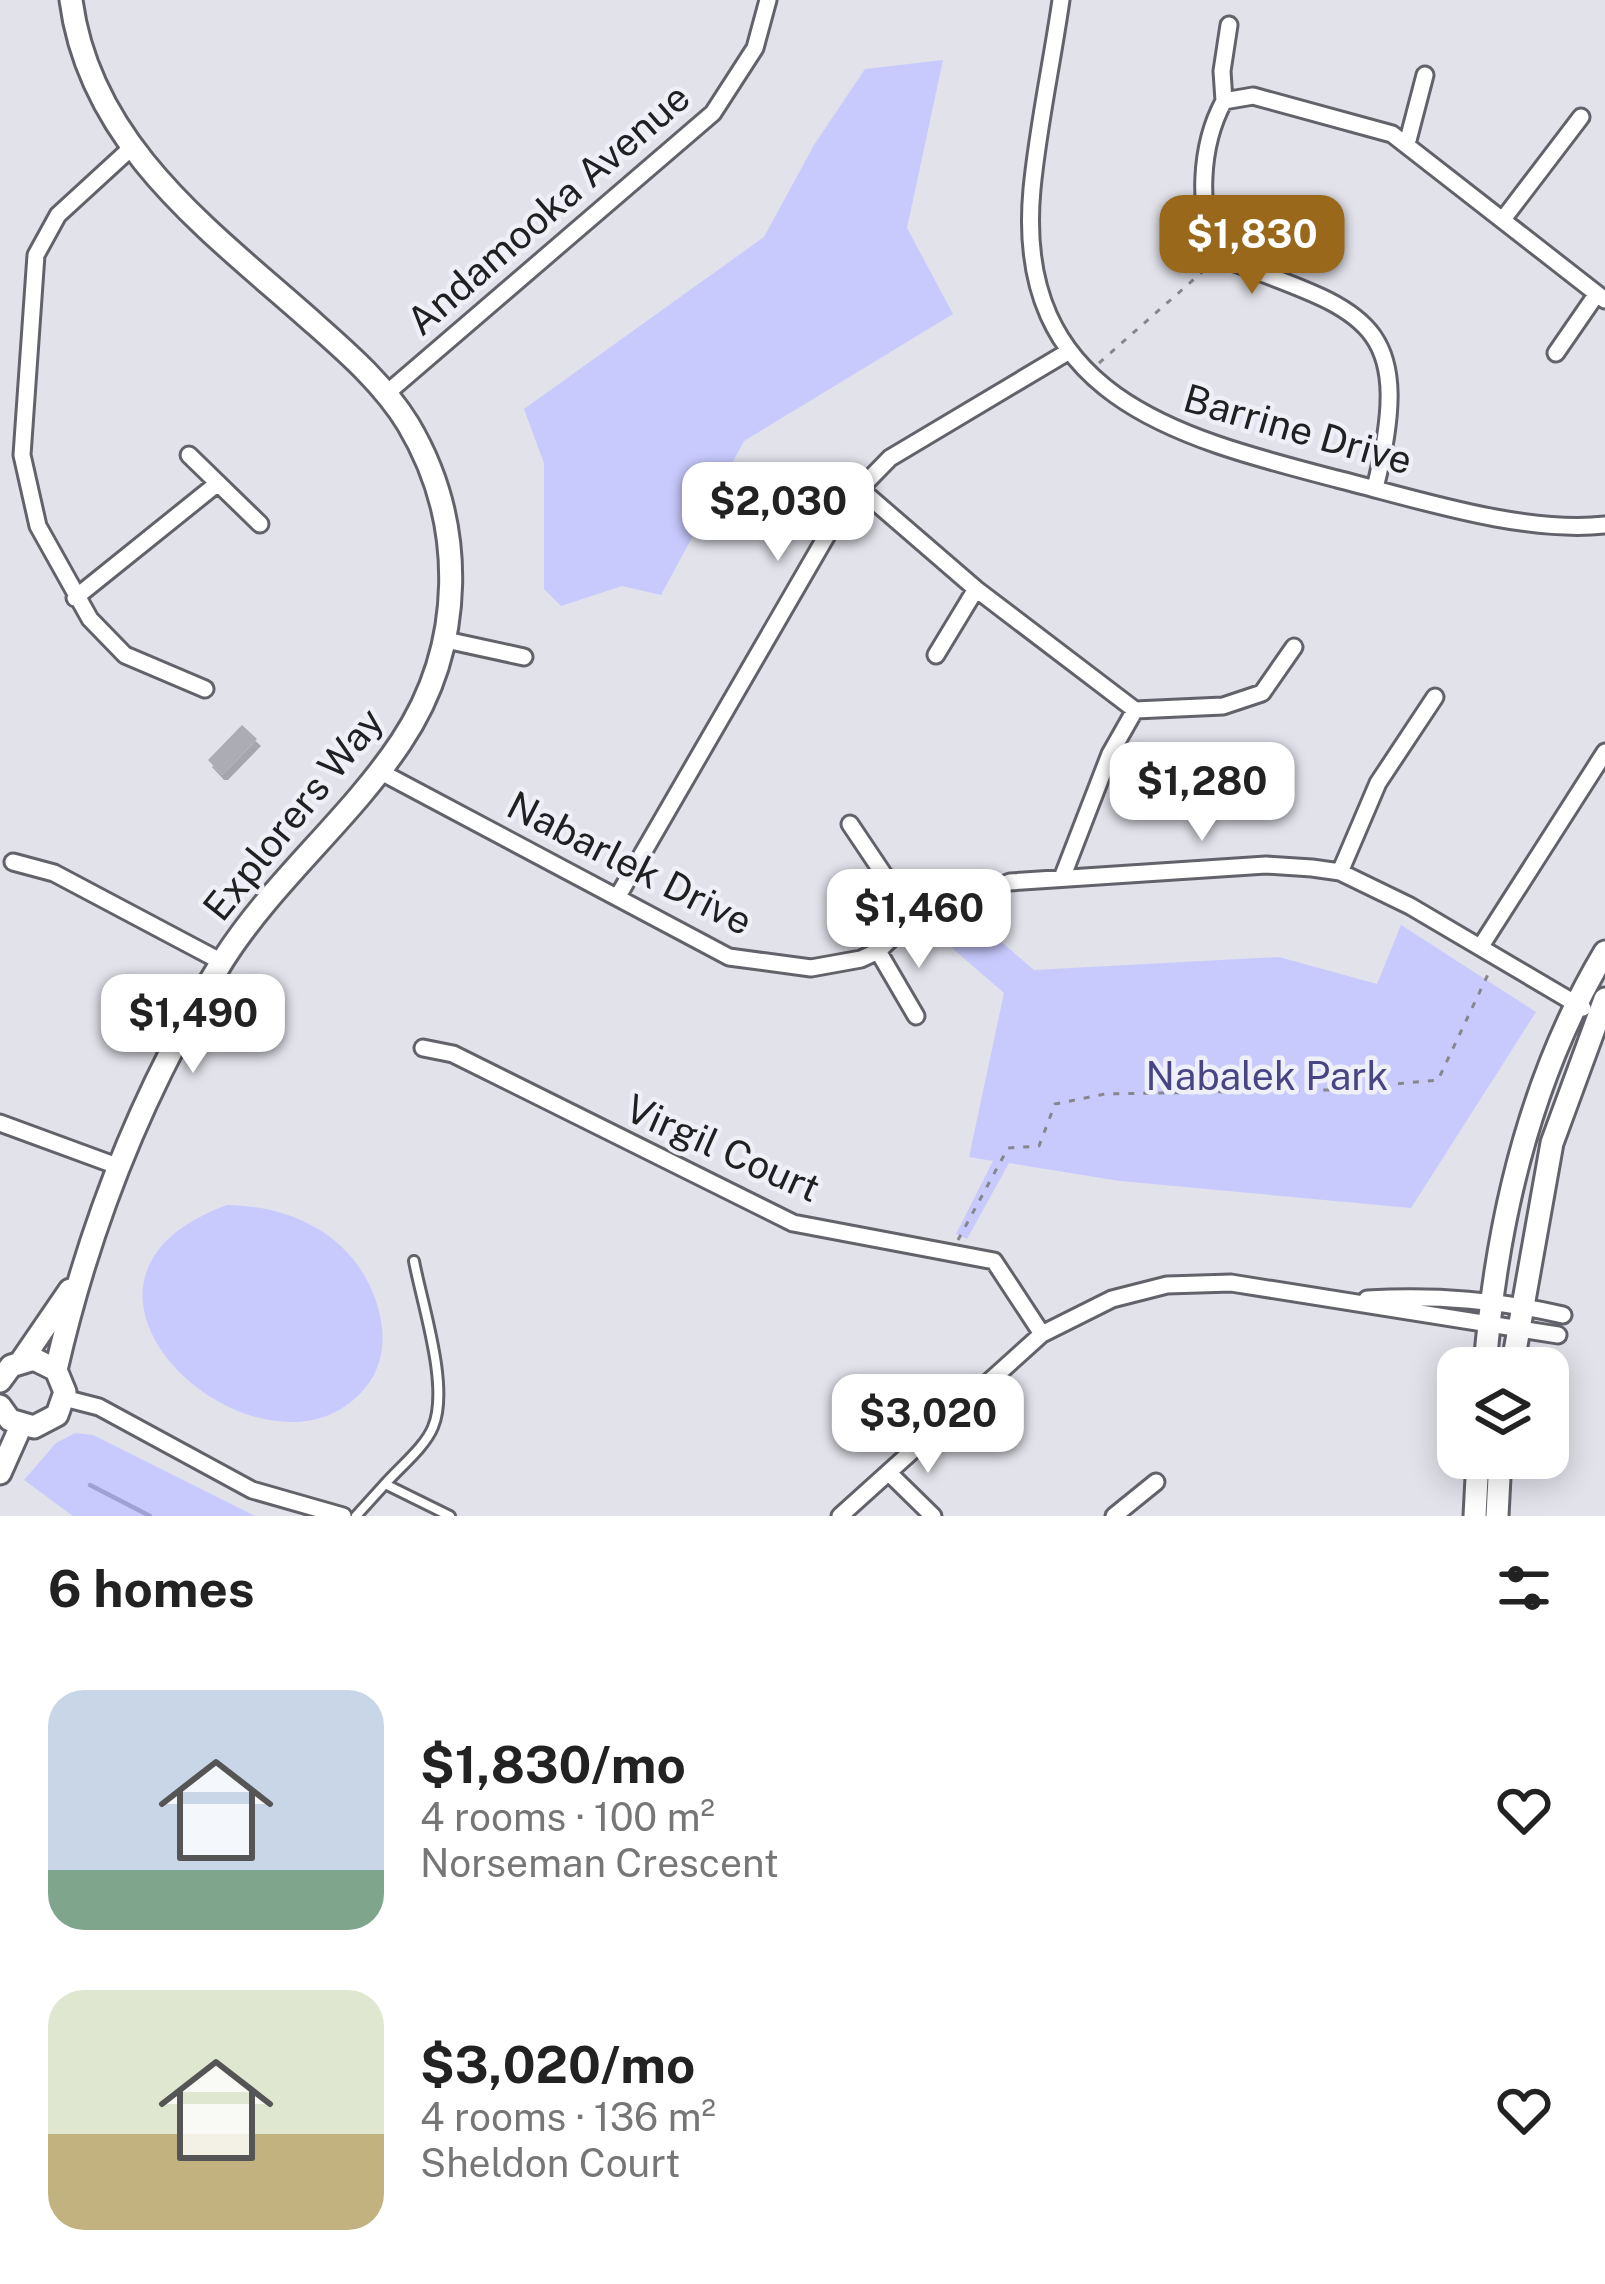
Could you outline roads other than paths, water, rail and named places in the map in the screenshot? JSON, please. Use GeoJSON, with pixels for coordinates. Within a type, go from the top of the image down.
{"type":"FeatureCollection","features":[{"type":"Feature","properties":{"kind":"street","name":"Explorers Way"},"geometry":{"type":"LineString","coordinates":[[64,1398],[56,1370],[76,1279],[117,1166],[222,962],[273,890],[379,771],[425,700],[446,640],[452,568],[445,516],[432,473],[387,393],[179,203],[130,148],[85,59],[71,0]]}},
{"type":"Feature","properties":{"kind":"street","name":"Andamooka Avenue"},"geometry":{"type":"LineString","coordinates":[[387,393],[713,113],[755,48],[768,0]]}},
{"type":"Feature","properties":{"kind":"street","name":"Barrine Drive"},"geometry":{"type":"LineString","coordinates":[[1061,0],[1032,219],[1042,296],[1066,353],[1109,394],[1156,422],[1217,448],[1539,524],[1605,525]]}},
{"type":"Feature","properties":{"kind":"street"},"geometry":{"type":"LineString","coordinates":[[1229,25],[1222,71],[1224,100],[1208,130],[1205,229],[1220,257],[1320,292],[1356,314],[1376,341],[1390,381],[1391,422],[1375,488]]}},
{"type":"Feature","properties":{"kind":"street"},"geometry":{"type":"LineString","coordinates":[[1406,144],[1425,75]]}},
{"type":"Feature","properties":{"kind":"street"},"geometry":{"type":"LineString","coordinates":[[1224,100],[1252,96],[1392,134],[1504,218],[1600,298],[1556,353]]}},
{"type":"Feature","properties":{"kind":"street"},"geometry":{"type":"LineString","coordinates":[[1504,218],[1581,117]]}},
{"type":"Feature","properties":{"kind":"street"},"geometry":{"type":"LineString","coordinates":[[130,148],[58,215],[36,255],[22,455],[38,526],[75,598],[125,656],[206,689]]}},
{"type":"Feature","properties":{"kind":"street"},"geometry":{"type":"LineString","coordinates":[[618,896],[827,528],[860,488],[890,458],[1066,353]]}},
{"type":"Feature","properties":{"kind":"street"},"geometry":{"type":"LineString","coordinates":[[0,454],[22,455]]}},
{"type":"Feature","properties":{"kind":"street"},"geometry":{"type":"LineString","coordinates":[[189,455],[260,524]]}},
{"type":"Feature","properties":{"kind":"street"},"geometry":{"type":"LineString","coordinates":[[75,598],[218,483]]}},
{"type":"Feature","properties":{"kind":"street"},"geometry":{"type":"LineString","coordinates":[[860,488],[976,590],[1135,710],[1223,706],[1262,694],[1294,647]]}},
{"type":"Feature","properties":{"kind":"street"},"geometry":{"type":"LineString","coordinates":[[936,655],[976,590]]}},
{"type":"Feature","properties":{"kind":"street"},"geometry":{"type":"LineString","coordinates":[[446,640],[524,657]]}},
{"type":"Feature","properties":{"kind":"street"},"geometry":{"type":"LineString","coordinates":[[1340,872],[1378,783],[1435,697]]}},
{"type":"Feature","properties":{"kind":"street"},"geometry":{"type":"LineString","coordinates":[[1062,878],[1110,754],[1135,710]]}},
{"type":"Feature","properties":{"kind":"street"},"geometry":{"type":"LineString","coordinates":[[1489,951],[1605,752]]}},
{"type":"Feature","properties":{"kind":"street","name":"Nabarlek Drive"},"geometry":{"type":"LineString","coordinates":[[379,771],[729,957],[811,968],[878,951],[913,918],[1010,882],[1266,866],[1340,872],[1592,1006]]}},
{"type":"Feature","properties":{"kind":"street"},"geometry":{"type":"LineString","coordinates":[[850,824],[913,918]]}},
{"type":"Feature","properties":{"kind":"street"},"geometry":{"type":"LineString","coordinates":[[14,862],[54,873],[222,962]]}},
{"type":"Feature","properties":{"kind":"street"},"geometry":{"type":"LineString","coordinates":[[878,951],[916,1016]]}},
{"type":"Feature","properties":{"kind":"street"},"geometry":{"type":"LineString","coordinates":[[1515,1347],[1552,1143],[1605,952]]}},
{"type":"Feature","properties":{"kind":"street"},"geometry":{"type":"LineString","coordinates":[[1487,1347],[1489,1313],[1526,1136],[1592,1006]]}},
{"type":"Feature","properties":{"kind":"street","name":"Virgil Court"},"geometry":{"type":"LineString","coordinates":[[423,1048],[454,1054],[793,1223],[994,1261],[1042,1334]]}},
{"type":"Feature","properties":{"kind":"street"},"geometry":{"type":"LineString","coordinates":[[0,1123],[117,1166]]}},
{"type":"Feature","properties":{"kind":"street","name":"Explorers Way"},"geometry":{"type":"LineString","coordinates":[[0,1381],[22,1360],[76,1279]]}},
{"type":"Feature","properties":{"kind":"street"},"geometry":{"type":"LineString","coordinates":[[840,1516],[1042,1334],[1112,1299],[1167,1285],[1232,1283],[1352,1300],[1417,1296],[1489,1313],[1518,1328],[1558,1335]]}},
{"type":"Feature","properties":{"kind":"street"},"geometry":{"type":"LineString","coordinates":[[1489,1313],[1522,1305],[1563,1315]]}},
{"type":"Feature","properties":{"kind":"street"},"geometry":{"type":"LineString","coordinates":[[22,1360],[34,1359],[56,1370]]}},
{"type":"Feature","properties":{"kind":"street"},"geometry":{"type":"LineString","coordinates":[[0,1406],[21,1426],[47,1424],[64,1398],[99,1407],[230,1481],[343,1516]]}},
{"type":"Feature","properties":{"kind":"street"},"geometry":{"type":"LineString","coordinates":[[0,1473],[21,1426]]}},
{"type":"Feature","properties":{"kind":"street"},"geometry":{"type":"LineString","coordinates":[[889,1474],[933,1516]]}},
{"type":"Feature","properties":{"kind":"street"},"geometry":{"type":"LineString","coordinates":[[1475,1516],[1477,1479]]}},
{"type":"Feature","properties":{"kind":"street"},"geometry":{"type":"LineString","coordinates":[[1497,1516],[1499,1479]]}},
{"type":"Feature","properties":{"kind":"street"},"geometry":{"type":"LineString","coordinates":[[1114,1516],[1156,1482]]}},
{"type":"Feature","properties":{"kind":"lane"},"geometry":{"type":"LineString","coordinates":[[356,1516],[432,1430],[437,1412],[437,1381],[414,1261]]}},
{"type":"Feature","properties":{"kind":"lane"},"geometry":{"type":"LineString","coordinates":[[385,1484],[450,1516]]}},
{"type":"Feature","properties":{"kind":"waterway"},"geometry":{"type":"LineString","coordinates":[[90,1485],[150,1516]]}},
{"type":"Feature","properties":{"kind":"park label","name":"Nabalek Park"},"geometry":{"type":"Point","coordinates":[1267,1076]}}]}
